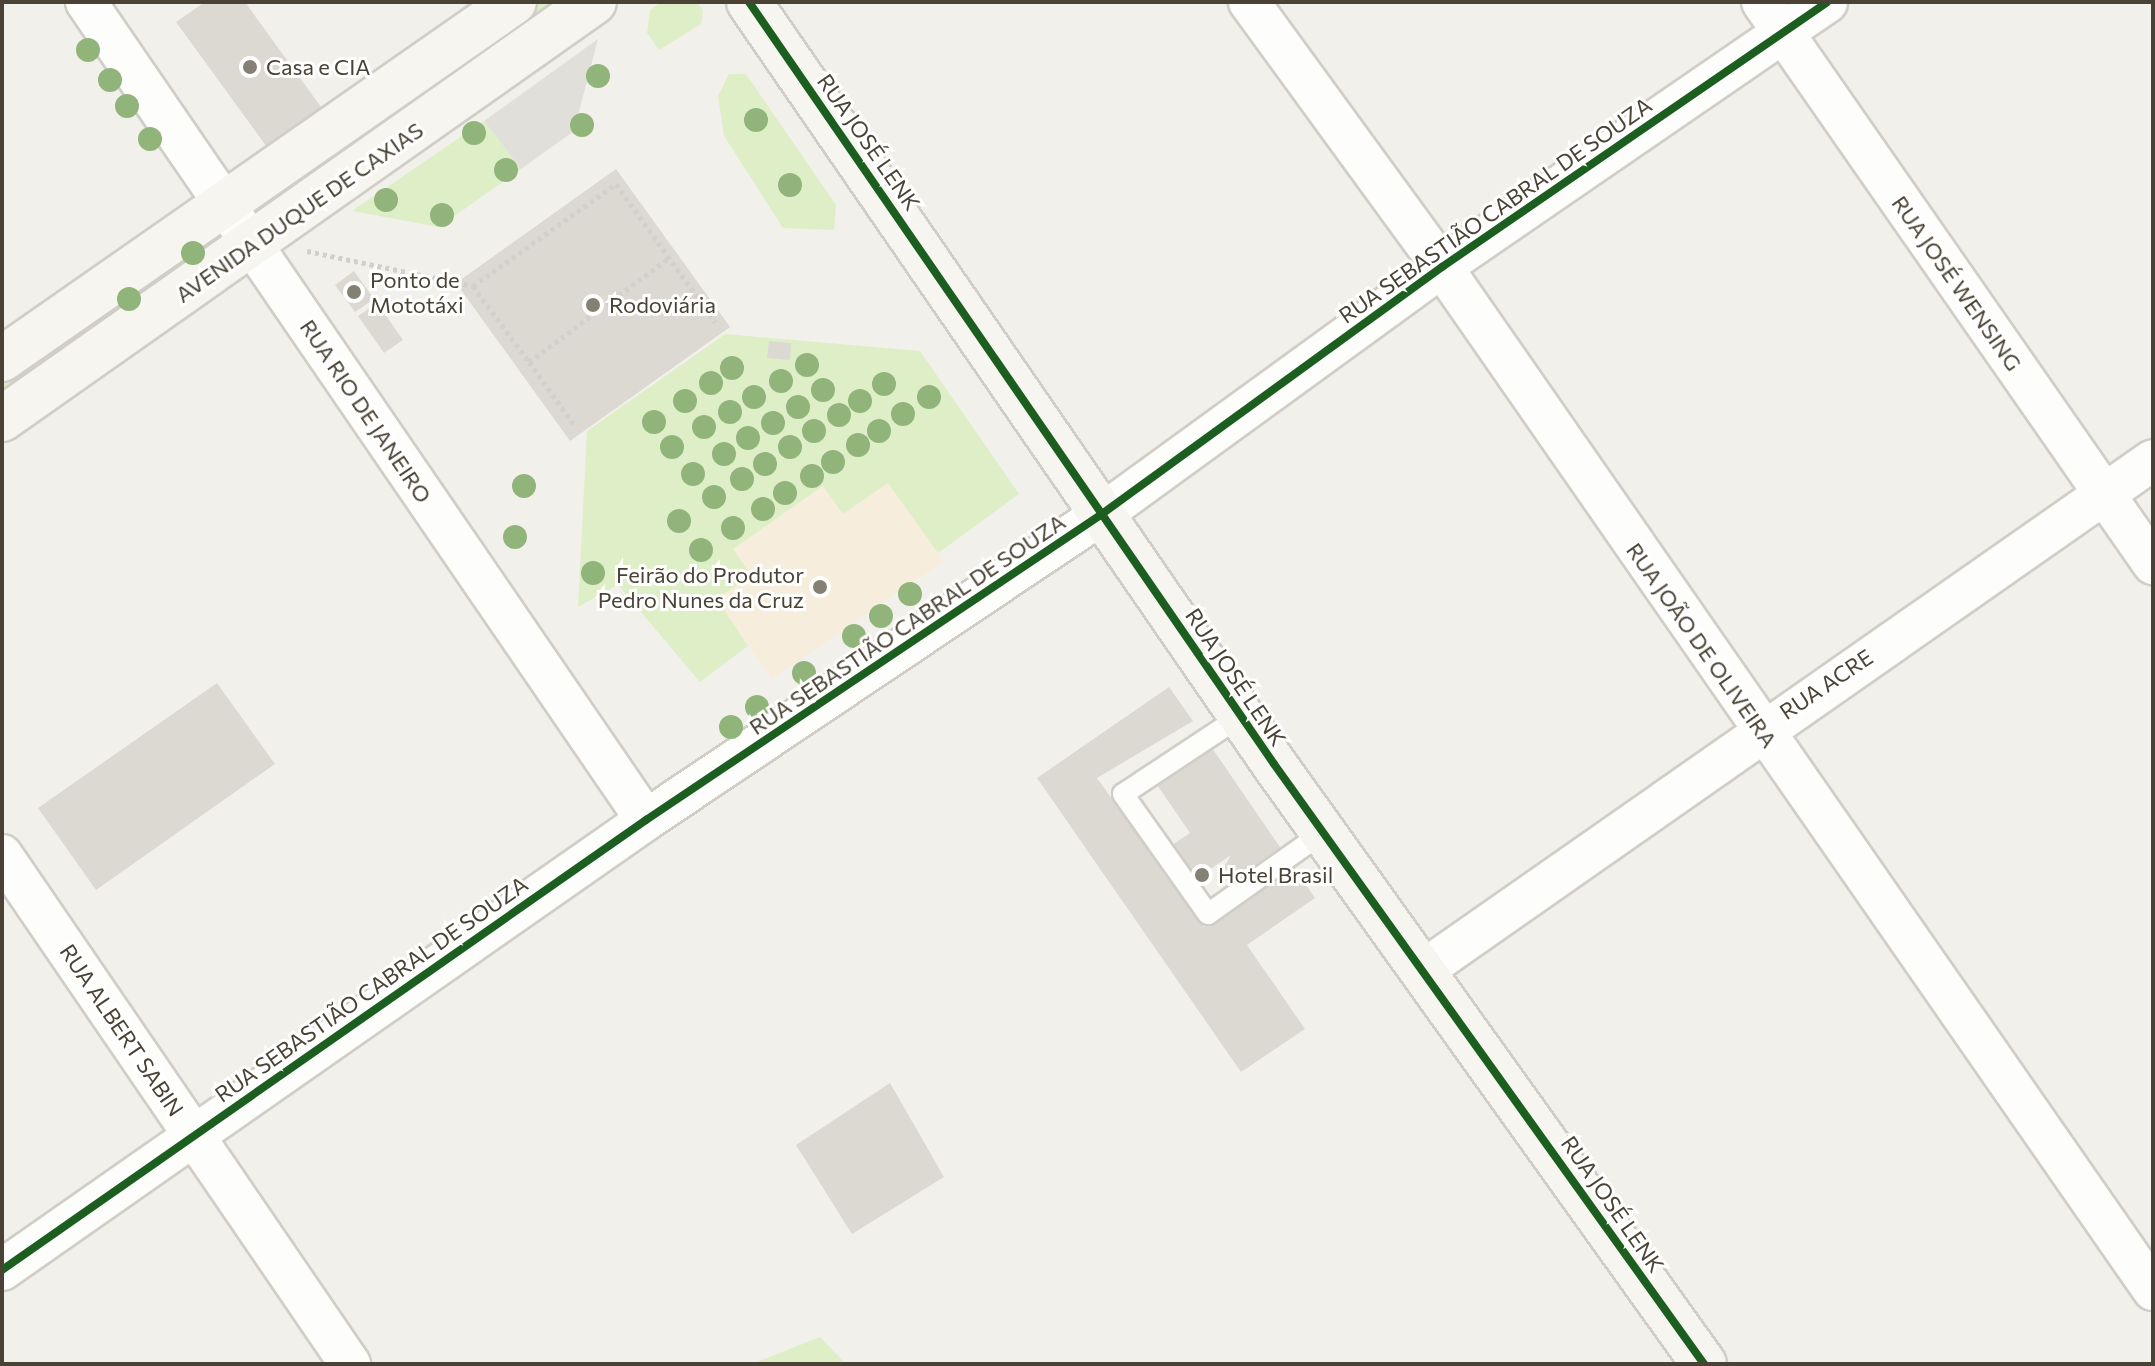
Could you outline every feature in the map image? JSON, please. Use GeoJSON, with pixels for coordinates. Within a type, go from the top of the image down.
{"type":"FeatureCollection","features":[{"type":"Feature","properties":{"kind":"street","name":"RUA RIO DE JANEIRO"},"geometry":{"type":"LineString","coordinates":[[86,2],[646,820]]}},
{"type":"Feature","properties":{"kind":"street"},"geometry":{"type":"LineString","coordinates":[[2,359],[514,2]]}},
{"type":"Feature","properties":{"kind":"street","name":"AVENIDA DUQUE DE CAXIAS"},"geometry":{"type":"LineString","coordinates":[[2,419],[594,2]]}},
{"type":"Feature","properties":{"kind":"street","name":"RUA JOSÉ LENK"},"geometry":{"type":"LineString","coordinates":[[749,2],[1241,716],[1425,969],[1704,1364]]}},
{"type":"Feature","properties":{"kind":"street","name":"RUA JOÃO DE OLIVEIRA"},"geometry":{"type":"LineString","coordinates":[[1249,2],[1442,267],[1760,729],[2153,1290]]}},
{"type":"Feature","properties":{"kind":"street","name":"RUA SEBASTIÃO CABRAL DE SOUZA"},"geometry":{"type":"LineString","coordinates":[[2,1270],[646,820],[1102,514],[1442,267],[1772,17],[1827,2]]}},
{"type":"Feature","properties":{"kind":"street","name":"RUA JOSÉ WENSING"},"geometry":{"type":"LineString","coordinates":[[1772,17],[2153,564]]}},
{"type":"Feature","properties":{"kind":"street","name":"RUA ACRE"},"geometry":{"type":"LineString","coordinates":[[1425,969],[1760,729],[2153,460]]}},
{"type":"Feature","properties":{"kind":"street","name":"RUA ALBERT SABIN"},"geometry":{"type":"LineString","coordinates":[[2,855],[350,1364]]}},
{"type":"Feature","properties":{"kind":"lane"},"geometry":{"type":"LineString","coordinates":[[1241,716],[1123,794],[1208,914],[1324,832]]}},
{"type":"Feature","properties":{"kind":"path"},"geometry":{"type":"LineString","coordinates":[[473,286],[616,184],[715,322]]}},
{"type":"Feature","properties":{"kind":"path"},"geometry":{"type":"LineString","coordinates":[[298,249],[473,286],[575,426]]}},
{"type":"Feature","properties":{"kind":"path"},"geometry":{"type":"LineString","coordinates":[[529,362],[669,258]]}},
{"type":"Feature","properties":{"kind":"shaded area"},"geometry":{"type":"Polygon","coordinates":[[[598,39],[574,131],[521,169],[484,121],[598,39]]]}},
{"type":"Feature","properties":{"kind":"shaded area","name":"Feirão do Produtor Pedro Nunes da Cruz"},"geometry":{"type":"Polygon","coordinates":[[[888,483],[943,561],[772,679],[716,599],[751,575],[733,549],[824,486],[888,483]]]}},
{"type":"Feature","properties":{"kind":"green space"},"geometry":{"type":"Polygon","coordinates":[[[540,2],[570,2],[290,196],[279,193],[281,182],[540,2]]]}},
{"type":"Feature","properties":{"kind":"green space"},"geometry":{"type":"Polygon","coordinates":[[[661,2],[697,2],[703,10],[701,24],[659,50],[647,33],[650,10],[661,2]]]}},
{"type":"Feature","properties":{"kind":"green space"},"geometry":{"type":"Polygon","coordinates":[[[729,74],[746,74],[836,205],[834,230],[783,228],[724,136],[718,96],[729,74]]]}},
{"type":"Feature","properties":{"kind":"green space"},"geometry":{"type":"Polygon","coordinates":[[[484,121],[521,169],[439,227],[352,211],[484,121]]]}},
{"type":"Feature","properties":{"kind":"green space"},"geometry":{"type":"Polygon","coordinates":[[[199,240],[209,244],[208,253],[2,397],[2,378],[199,240]]]}},
{"type":"Feature","properties":{"kind":"green space"},"geometry":{"type":"Polygon","coordinates":[[[725,334],[920,351],[1019,494],[938,553],[888,483],[843,514],[823,486],[733,549],[751,575],[717,599],[748,646],[700,682],[618,585],[578,607],[587,431],[725,334]]]}},
{"type":"Feature","properties":{"kind":"green space"},"geometry":{"type":"Polygon","coordinates":[[[820,1337],[846,1364],[752,1364],[820,1337]]]}},
{"type":"Feature","properties":{"kind":"building","name":"Casa e CIA"},"geometry":{"type":"Polygon","coordinates":[[[205,2],[245,2],[324,111],[269,150],[176,22],[205,2]]]}},
{"type":"Feature","properties":{"kind":"building","name":"Rodoviária"},"geometry":{"type":"Polygon","coordinates":[[[616,169],[730,327],[570,441],[456,283],[616,169]]]}},
{"type":"Feature","properties":{"kind":"building","name":"Ponto de Mototáxi"},"geometry":{"type":"Polygon","coordinates":[[[354,271],[374,299],[355,312],[335,285],[354,271]]]}},
{"type":"Feature","properties":{"kind":"building"},"geometry":{"type":"Polygon","coordinates":[[[377,303],[403,340],[384,353],[358,316],[377,303]]]}},
{"type":"Feature","properties":{"kind":"building"},"geometry":{"type":"Polygon","coordinates":[[[769,341],[791,343],[790,360],[767,358],[769,341]]]}},
{"type":"Feature","properties":{"kind":"building"},"geometry":{"type":"Polygon","coordinates":[[[217,683],[275,764],[96,890],[38,808],[217,683]]]}},
{"type":"Feature","properties":{"kind":"building"},"geometry":{"type":"Polygon","coordinates":[[[1169,687],[1193,721],[1097,778],[1204,927],[1257,892],[1237,884],[1224,867],[1231,855],[1196,879],[1172,845],[1190,833],[1157,785],[1212,748],[1315,898],[1247,945],[1305,1029],[1241,1072],[1037,778],[1169,687]]]}},
{"type":"Feature","properties":{"kind":"building"},"geometry":{"type":"Polygon","coordinates":[[[890,1083],[944,1177],[852,1234],[796,1145],[890,1083]]]}},
{"type":"Feature","properties":{"kind":"cycle path"},"geometry":{"type":"LineString","coordinates":[[749,2],[1274,764],[1704,1364]]}},
{"type":"Feature","properties":{"kind":"cycle path"},"geometry":{"type":"LineString","coordinates":[[2,1270],[646,820],[1102,514],[1442,267],[1827,2]]}},
{"type":"Feature","properties":{"kind":"place","name":"Casa e CIA"},"geometry":{"type":"Point","coordinates":[250,67]}},
{"type":"Feature","properties":{"kind":"place","name":"Ponto de Mototáxi"},"geometry":{"type":"Point","coordinates":[354,292]}},
{"type":"Feature","properties":{"kind":"place","name":"Rodoviária"},"geometry":{"type":"Point","coordinates":[593,305]}},
{"type":"Feature","properties":{"kind":"place","name":"Feirão do Produtor Pedro Nunes da Cruz"},"geometry":{"type":"Point","coordinates":[820,587]}},
{"type":"Feature","properties":{"kind":"place","name":"Hotel Brasil"},"geometry":{"type":"Point","coordinates":[1202,875]}}]}
